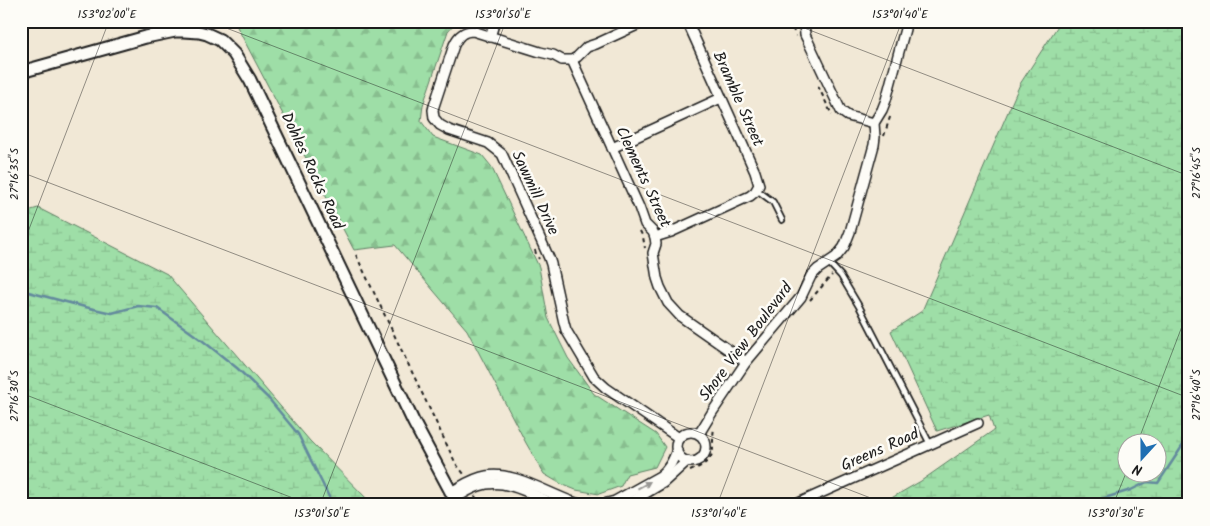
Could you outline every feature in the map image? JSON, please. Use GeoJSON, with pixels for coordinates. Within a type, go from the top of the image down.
{"type":"FeatureCollection","features":[{"type":"Feature","properties":{"kind":"street"},"geometry":{"type":"LineString","coordinates":[[490,36],[495,21]]}},
{"type":"Feature","properties":{"kind":"street"},"geometry":{"type":"LineString","coordinates":[[572,60],[588,46],[646,21]]}},
{"type":"Feature","properties":{"kind":"street","name":"Bramble Street"},"geometry":{"type":"LineString","coordinates":[[687,21],[757,177],[759,185],[757,190]]}},
{"type":"Feature","properties":{"kind":"street"},"geometry":{"type":"LineString","coordinates":[[804,21],[807,39],[841,111],[848,116],[874,124]]}},
{"type":"Feature","properties":{"kind":"street","name":"Shore View Boulevard"},"geometry":{"type":"LineString","coordinates":[[699,434],[746,362],[801,297],[809,278],[841,252],[846,243],[876,138],[874,124],[886,100],[905,21]]}},
{"type":"Feature","properties":{"kind":"street","name":"Dohles Rocks Road"},"geometry":{"type":"LineString","coordinates":[[21,72],[146,37],[175,31],[199,32],[220,40],[226,45],[234,54],[250,80],[414,423],[454,498]]}},
{"type":"Feature","properties":{"kind":"street","name":"Sawmill Drive"},"geometry":{"type":"LineString","coordinates":[[572,60],[562,60],[553,55],[470,31],[463,33],[454,46],[434,106],[434,118],[440,125],[488,143],[502,154],[549,258],[564,323],[594,377],[606,388],[679,438]]}},
{"type":"Feature","properties":{"kind":"street","name":"Clements Street"},"geometry":{"type":"LineString","coordinates":[[572,60],[639,207],[643,220],[655,237],[656,244],[653,253],[660,287],[668,303],[680,316],[746,362]]}},
{"type":"Feature","properties":{"kind":"street"},"geometry":{"type":"LineString","coordinates":[[612,148],[721,98]]}},
{"type":"Feature","properties":{"kind":"street"},"geometry":{"type":"LineString","coordinates":[[655,237],[665,235],[745,198],[757,190]]}},
{"type":"Feature","properties":{"kind":"street","name":"Greens Road"},"geometry":{"type":"LineString","coordinates":[[794,505],[978,423]]}},
{"type":"Feature","properties":{"kind":"street"},"geometry":{"type":"LineString","coordinates":[[600,505],[615,501],[660,476],[670,465],[677,450],[679,438],[691,432],[699,434],[705,441],[704,455],[696,460],[687,461],[664,483],[626,505]]}},
{"type":"Feature","properties":{"kind":"street"},"geometry":{"type":"LineString","coordinates":[[677,450],[681,457],[687,461]]}},
{"type":"Feature","properties":{"kind":"street"},"geometry":{"type":"LineString","coordinates":[[454,498],[476,478],[500,475],[516,479],[583,505]]}},
{"type":"Feature","properties":{"kind":"street"},"geometry":{"type":"LineString","coordinates":[[454,498],[479,486],[499,483],[513,486],[556,505]]}},
{"type":"Feature","properties":{"kind":"lane"},"geometry":{"type":"LineString","coordinates":[[757,190],[771,199],[782,220]]}},
{"type":"Feature","properties":{"kind":"lane"},"geometry":{"type":"LineString","coordinates":[[829,263],[840,276],[860,308],[930,444]]}},
{"type":"Feature","properties":{"kind":"path"},"geometry":{"type":"LineString","coordinates":[[639,230],[646,255]]}},
{"type":"Feature","properties":{"kind":"path"},"geometry":{"type":"LineString","coordinates":[[535,246],[536,254],[543,264]]}},
{"type":"Feature","properties":{"kind":"path"},"geometry":{"type":"LineString","coordinates":[[356,255],[456,464],[466,477],[469,474]]}},
{"type":"Feature","properties":{"kind":"path"},"geometry":{"type":"LineString","coordinates":[[687,472],[704,465],[710,459],[713,450],[714,426]]}},
{"type":"Feature","properties":{"kind":"path"},"geometry":{"type":"LineString","coordinates":[[474,493],[479,505]]}},
{"type":"Feature","properties":{"kind":"green space"},"geometry":{"type":"Polygon","coordinates":[[[234,21],[460,21],[454,24],[448,31],[423,105],[421,121],[433,137],[482,155],[491,166],[539,267],[548,318],[568,358],[594,394],[656,434],[665,447],[655,467],[627,474],[621,486],[599,494],[576,490],[544,474],[467,330],[395,245],[354,250],[234,21]]]}},
{"type":"Feature","properties":{"kind":"green space"},"geometry":{"type":"Polygon","coordinates":[[[1061,21],[1189,21],[1189,505],[886,505],[888,500],[921,481],[994,430],[989,415],[937,431],[891,331],[922,311],[1020,84],[1061,21]]]}},
{"type":"Feature","properties":{"kind":"green space"},"geometry":{"type":"Polygon","coordinates":[[[38,208],[167,274],[310,441],[373,505],[21,505],[21,213],[38,208]]]}},
{"type":"Feature","properties":{"kind":"waterway"},"geometry":{"type":"LineString","coordinates":[[21,290],[112,313],[138,306],[157,308],[237,368],[269,399],[298,434],[333,505]]}},
{"type":"Feature","properties":{"kind":"waterway"},"geometry":{"type":"LineString","coordinates":[[1096,505],[1098,500],[1131,490],[1147,482],[1158,483],[1189,436]]}}]}
